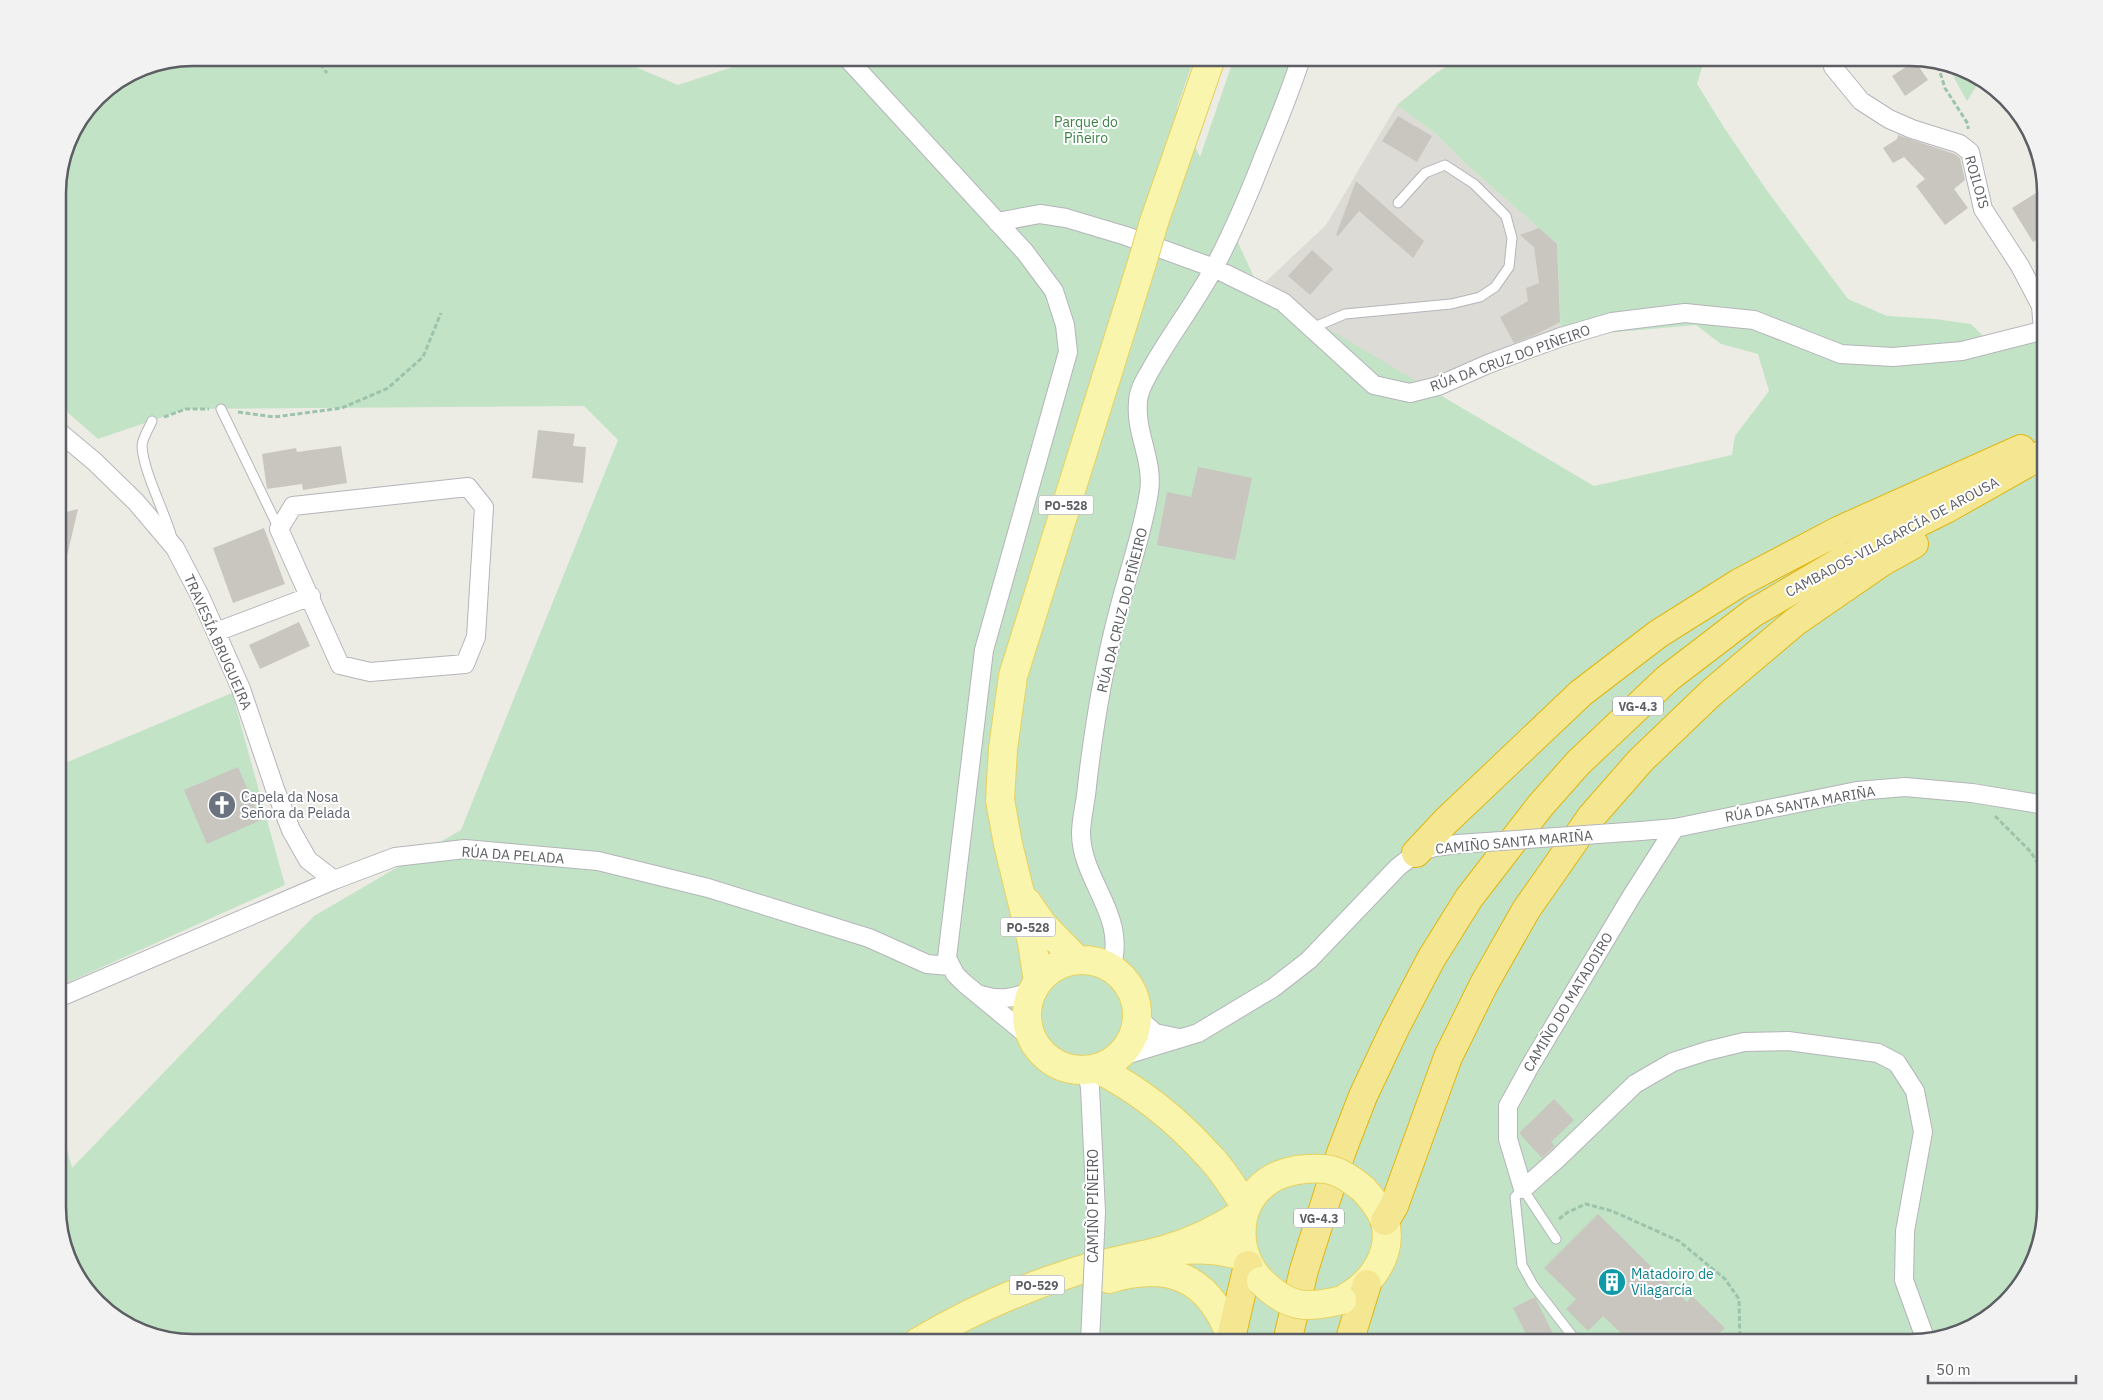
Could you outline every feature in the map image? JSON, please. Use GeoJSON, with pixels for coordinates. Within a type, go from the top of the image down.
{"type":"FeatureCollection","features":[{"type":"Feature","properties":{"kind":"highway"},"geometry":{"type":"LineString","coordinates":[[1416,853],[1446,821],[1581,693],[1658,634],[1739,583],[1840,530],[2037,443]]}},
{"type":"Feature","properties":{"kind":"highway","name":"CAMBADOS-VILAGARCÍA DE AROUSA"},"geometry":{"type":"LineString","coordinates":[[1289,1334],[1304,1270],[1341,1154],[1363,1096],[1395,1028],[1431,959],[1468,898],[1540,806],[1578,763],[1668,678],[1753,613],[1843,560],[1946,509],[2037,458]]}},
{"type":"Feature","properties":{"kind":"highway"},"geometry":{"type":"LineString","coordinates":[[1385,1221],[1394,1206],[1448,1057],[1484,984],[1526,910],[1591,817],[1628,774],[1711,693],[1795,622],[1882,562],[2037,477]]}},
{"type":"Feature","properties":{"kind":"highway"},"geometry":{"type":"LineString","coordinates":[[1232,1334],[1252,1268]]}},
{"type":"Feature","properties":{"kind":"highway"},"geometry":{"type":"LineString","coordinates":[[1352,1334],[1367,1284]]}},
{"type":"Feature","properties":{"kind":"main road","name":"PO-528"},"geometry":{"type":"LineString","coordinates":[[1035,986],[1032,942],[1008,844],[1000,800],[1002,749],[1013,676],[1154,222],[1208,66]]}},
{"type":"Feature","properties":{"kind":"main road","name":"PO-528"},"geometry":{"type":"LineString","coordinates":[[1015,873],[1027,902],[1042,924],[1077,960]]}},
{"type":"Feature","properties":{"kind":"main road"},"geometry":{"type":"LineString","coordinates":[[1117,1051],[1065,1067],[1045,1056],[1032,1039],[1027,1020],[1027,1010],[1035,986],[1056,966],[1077,960],[1094,961],[1111,968],[1120,975],[1133,994],[1117,1051],[1124,1082],[1168,1116],[1211,1157],[1245,1210]]}},
{"type":"Feature","properties":{"kind":"main road"},"geometry":{"type":"LineString","coordinates":[[1117,1051],[1140,1075],[1168,1116]]}},
{"type":"Feature","properties":{"kind":"main road"},"geometry":{"type":"LineString","coordinates":[[1211,1157],[1231,1167],[1249,1172],[1289,1172],[1312,1168],[1331,1170],[1346,1175],[1363,1189],[1376,1204],[1385,1221],[1387,1237],[1384,1254],[1377,1271],[1367,1284],[1342,1300],[1317,1306],[1294,1304],[1272,1292],[1252,1268],[1241,1237],[1245,1210],[1267,1181],[1289,1172]]}},
{"type":"Feature","properties":{"kind":"main road","name":"PO-529"},"geometry":{"type":"LineString","coordinates":[[933,1334],[1029,1287],[1115,1260],[1164,1250],[1215,1230],[1245,1210]]}},
{"type":"Feature","properties":{"kind":"main road","name":"PO-529"},"geometry":{"type":"LineString","coordinates":[[1164,1250],[1211,1249],[1231,1252],[1252,1268]]}},
{"type":"Feature","properties":{"kind":"main road"},"geometry":{"type":"LineString","coordinates":[[938,1334],[984,1322],[1038,1301],[1125,1274],[1161,1273],[1192,1282],[1211,1297],[1224,1318],[1228,1334]]}},
{"type":"Feature","properties":{"kind":"street"},"geometry":{"type":"LineString","coordinates":[[854,66],[1025,252],[1054,291],[1065,325],[1068,352],[984,650],[947,958],[950,966],[964,983],[1032,1039]]}},
{"type":"Feature","properties":{"kind":"street","name":"RÚA DA CRUZ DO PIÑEIRO"},"geometry":{"type":"LineString","coordinates":[[1111,968],[1115,955],[1111,920],[1105,902],[1088,867],[1081,834],[1093,733],[1120,606],[1140,535],[1150,489],[1148,456],[1139,423],[1138,400],[1144,382],[1161,351],[1214,268],[1245,204],[1298,66]]}},
{"type":"Feature","properties":{"kind":"street","name":"ROILOIS"},"geometry":{"type":"LineString","coordinates":[[1833,67],[1861,101],[1889,119],[1912,129],[1960,144],[1970,152],[1983,209],[2020,266],[2037,297]]}},
{"type":"Feature","properties":{"kind":"street","name":"RÚA DA CRUZ DO PIÑEIRO"},"geometry":{"type":"LineString","coordinates":[[998,222],[1040,214],[1066,218],[1126,236],[1214,268],[1283,302],[1374,385],[1410,393],[1438,386],[1488,364],[1561,336],[1612,322],[1685,313],[1754,320],[1841,354],[1885,356],[1962,351],[2037,332]]}},
{"type":"Feature","properties":{"kind":"street","name":"TRAVESÍA BRUGUEIRA"},"geometry":{"type":"LineString","coordinates":[[67,439],[95,462],[136,502],[175,548],[216,632],[241,690],[274,789],[291,830],[308,860],[334,880]]}},
{"type":"Feature","properties":{"kind":"street"},"geometry":{"type":"LineString","coordinates":[[468,488],[484,507],[476,637],[465,664],[370,672],[340,665],[311,596],[279,529],[293,506],[468,488]]}},
{"type":"Feature","properties":{"kind":"street"},"geometry":{"type":"LineString","coordinates":[[216,632],[311,596]]}},
{"type":"Feature","properties":{"kind":"street","name":"RÚA DA SANTA MARIÑA"},"geometry":{"type":"LineString","coordinates":[[1675,828],[1857,791],[1905,787],[1972,793],[2037,804]]}},
{"type":"Feature","properties":{"kind":"street","name":"CAMIÑO SANTA MARIÑA"},"geometry":{"type":"LineString","coordinates":[[1117,1051],[1180,1039],[1198,1033],[1273,988],[1309,960],[1398,867],[1416,853],[1435,847],[1458,844],[1675,828]]}},
{"type":"Feature","properties":{"kind":"street","name":"CAMIÑO DO MATADOIRO"},"geometry":{"type":"LineString","coordinates":[[1523,1188],[1508,1139],[1508,1106],[1626,905],[1675,828]]}},
{"type":"Feature","properties":{"kind":"street","name":"RÚA DA PELADA"},"geometry":{"type":"LineString","coordinates":[[67,994],[334,880],[395,857],[465,849],[598,861],[708,888],[869,938],[927,964],[950,966]]}},
{"type":"Feature","properties":{"kind":"street"},"geometry":{"type":"LineString","coordinates":[[980,995],[991,998],[1014,998],[1035,986]]}},
{"type":"Feature","properties":{"kind":"street"},"geometry":{"type":"LineString","coordinates":[[1117,1051],[1154,1033],[1180,1039]]}},
{"type":"Feature","properties":{"kind":"street"},"geometry":{"type":"LineString","coordinates":[[1523,1188],[1556,1160],[1635,1084],[1673,1062],[1744,1042],[1788,1041],[1878,1053],[1897,1064],[1915,1091],[1923,1132],[1905,1231],[1904,1280],[1924,1333]]}},
{"type":"Feature","properties":{"kind":"street","name":"CAMIÑO PIÑEIRO"},"geometry":{"type":"LineString","coordinates":[[1090,1334],[1096,1212],[1090,1088],[1117,1051]]}},
{"type":"Feature","properties":{"kind":"lane"},"geometry":{"type":"LineString","coordinates":[[1312,328],[1345,314],[1451,304],[1480,297],[1495,287],[1509,267],[1512,238],[1506,216],[1474,184],[1444,165],[1425,173],[1398,202]]}},
{"type":"Feature","properties":{"kind":"lane"},"geometry":{"type":"LineString","coordinates":[[222,409],[279,529]]}},
{"type":"Feature","properties":{"kind":"lane"},"geometry":{"type":"LineString","coordinates":[[152,421],[142,445],[149,473],[166,517],[175,548]]}},
{"type":"Feature","properties":{"kind":"lane"},"geometry":{"type":"LineString","coordinates":[[1556,1238],[1523,1188],[1515,1197],[1522,1265],[1533,1285],[1571,1334]]}},
{"type":"Feature","properties":{"kind":"path"},"geometry":{"type":"LineString","coordinates":[[322,66],[327,73]]}},
{"type":"Feature","properties":{"kind":"path"},"geometry":{"type":"LineString","coordinates":[[1939,70],[1945,88],[1968,124],[1970,152]]}},
{"type":"Feature","properties":{"kind":"path"},"geometry":{"type":"LineString","coordinates":[[152,421],[186,409],[222,409],[274,417],[342,408],[388,388],[423,358],[441,313]]}},
{"type":"Feature","properties":{"kind":"path"},"geometry":{"type":"LineString","coordinates":[[1972,793],[2031,852],[2037,862]]}},
{"type":"Feature","properties":{"kind":"path"},"geometry":{"type":"LineString","coordinates":[[1549,1228],[1568,1212],[1586,1204],[1612,1211],[1679,1241],[1725,1279],[1739,1299],[1740,1334]]}},
{"type":"Feature","properties":{"kind":"shaded area"},"geometry":{"type":"Polygon","coordinates":[[[1397,105],[1435,133],[1468,166],[1557,244],[1561,337],[1410,393],[1259,288],[1326,225],[1397,105]]]}},
{"type":"Feature","properties":{"kind":"green space","name":"Parque do Piñeiro"},"geometry":{"type":"Polygon","coordinates":[[[193,66],[633,66],[678,85],[736,66],[1191,66],[1177,108],[1200,157],[1231,66],[1297,66],[1230,225],[1259,288],[1594,486],[1732,455],[1735,436],[1769,391],[1758,354],[1721,344],[1696,325],[1561,337],[1557,244],[1468,166],[1435,133],[1397,105],[1447,66],[1703,66],[1697,84],[1725,129],[1768,192],[1848,299],[1887,316],[1935,319],[1971,324],[1990,343],[2037,337],[2037,1207],[2036,1224],[2024,1263],[2000,1297],[1973,1317],[1943,1329],[1927,1333],[1910,1334],[193,1334],[168,1331],[137,1321],[103,1297],[92,1284],[76,1256],[69,1232],[67,1215],[67,1149],[72,1168],[314,916],[461,830],[618,440],[584,406],[186,409],[98,439],[67,412],[67,176],[79,137],[98,109],[109,98],[130,83],[160,71],[176,67],[193,66]]]}},
{"type":"Feature","properties":{"kind":"green space"},"geometry":{"type":"Polygon","coordinates":[[[1952,74],[1966,79],[1977,86],[1967,101],[1952,74]]]}},
{"type":"Feature","properties":{"kind":"green space"},"geometry":{"type":"Polygon","coordinates":[[[232,693],[285,885],[67,983],[67,762],[232,693]]]}},
{"type":"Feature","properties":{"kind":"building"},"geometry":{"type":"Polygon","coordinates":[[[1907,66],[1919,67],[1928,80],[1905,96],[1892,76],[1907,66]]]}},
{"type":"Feature","properties":{"kind":"building"},"geometry":{"type":"Polygon","coordinates":[[[1398,116],[1432,136],[1417,162],[1382,141],[1398,116]]]}},
{"type":"Feature","properties":{"kind":"building"},"geometry":{"type":"Polygon","coordinates":[[[1898,135],[1955,154],[1960,158],[1965,180],[1954,189],[1968,208],[1945,225],[1916,186],[1925,179],[1904,157],[1893,163],[1883,148],[1897,139],[1898,135]]]}},
{"type":"Feature","properties":{"kind":"building"},"geometry":{"type":"Polygon","coordinates":[[[1356,181],[1424,241],[1413,258],[1359,211],[1338,236],[1336,235],[1356,181]]]}},
{"type":"Feature","properties":{"kind":"building"},"geometry":{"type":"Polygon","coordinates":[[[2037,192],[2037,240],[2033,242],[2012,208],[2037,192]]]}},
{"type":"Feature","properties":{"kind":"building"},"geometry":{"type":"Polygon","coordinates":[[[1539,228],[1557,244],[1560,322],[1514,343],[1500,317],[1528,301],[1526,288],[1539,283],[1534,247],[1520,235],[1539,228]]]}},
{"type":"Feature","properties":{"kind":"building"},"geometry":{"type":"Polygon","coordinates":[[[1312,250],[1333,269],[1310,295],[1288,276],[1312,250]]]}},
{"type":"Feature","properties":{"kind":"building"},"geometry":{"type":"Polygon","coordinates":[[[538,430],[575,434],[573,446],[586,447],[583,483],[532,478],[538,430]]]}},
{"type":"Feature","properties":{"kind":"building"},"geometry":{"type":"Polygon","coordinates":[[[341,446],[347,483],[303,490],[302,484],[267,489],[262,454],[296,448],[297,452],[341,446]]]}},
{"type":"Feature","properties":{"kind":"building"},"geometry":{"type":"Polygon","coordinates":[[[1198,467],[1252,478],[1235,560],[1157,545],[1167,492],[1191,497],[1198,467]]]}},
{"type":"Feature","properties":{"kind":"building"},"geometry":{"type":"Polygon","coordinates":[[[78,509],[67,556],[67,512],[78,509]]]}},
{"type":"Feature","properties":{"kind":"building"},"geometry":{"type":"Polygon","coordinates":[[[264,528],[285,584],[233,603],[213,548],[264,528]]]}},
{"type":"Feature","properties":{"kind":"building"},"geometry":{"type":"Polygon","coordinates":[[[299,622],[310,646],[260,669],[249,645],[299,622]]]}},
{"type":"Feature","properties":{"kind":"building","name":"Capela da Nosa Señora da Pelada"},"geometry":{"type":"Polygon","coordinates":[[[238,767],[261,820],[207,844],[184,790],[238,767]]]}},
{"type":"Feature","properties":{"kind":"building"},"geometry":{"type":"Polygon","coordinates":[[[1554,1099],[1574,1120],[1551,1142],[1555,1146],[1542,1158],[1519,1133],[1554,1099]]]}},
{"type":"Feature","properties":{"kind":"building","name":"Matadoiro de Vilagarcía"},"geometry":{"type":"Polygon","coordinates":[[[1598,1214],[1687,1302],[1692,1296],[1725,1328],[1719,1334],[1622,1334],[1603,1316],[1588,1331],[1566,1309],[1576,1299],[1544,1268],[1598,1214]]]}},
{"type":"Feature","properties":{"kind":"building"},"geometry":{"type":"Polygon","coordinates":[[[1535,1297],[1553,1334],[1526,1334],[1513,1308],[1535,1297]]]}},
{"type":"Feature","properties":{"kind":"place","name":"Capela da Nosa Señora da Pelada"},"geometry":{"type":"Point","coordinates":[222,805]}},
{"type":"Feature","properties":{"kind":"place","name":"Matadoiro de Vilagarcía"},"geometry":{"type":"Point","coordinates":[1612,1282]}}]}
